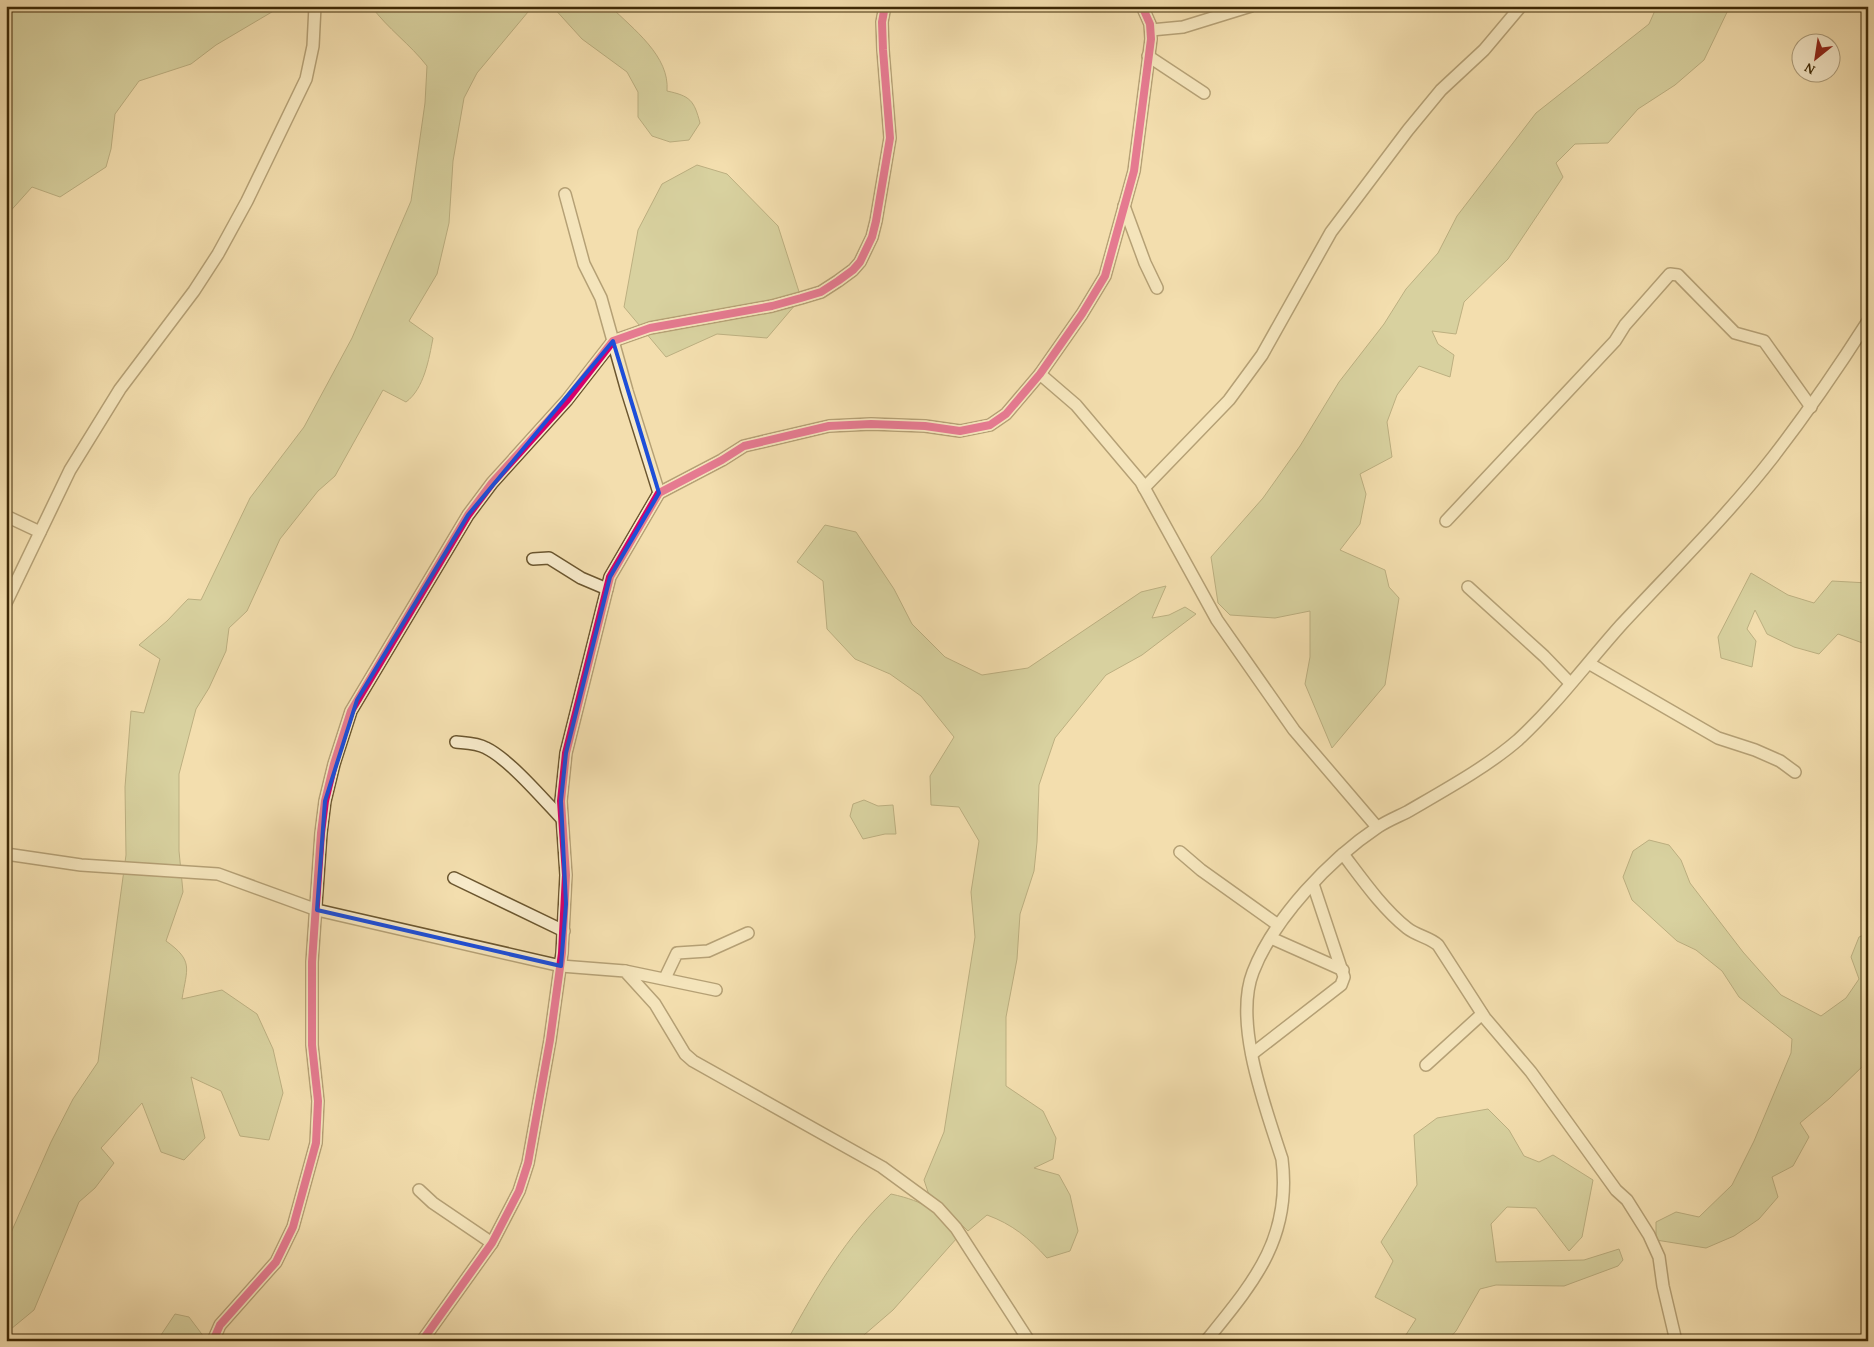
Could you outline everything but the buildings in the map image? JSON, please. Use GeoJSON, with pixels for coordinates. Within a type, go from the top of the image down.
{"type":"FeatureCollection","features":[{"type":"Feature","properties":{"kind":"street"},"geometry":{"type":"LineString","coordinates":[[6,603],[70,470],[135,367],[194,291],[218,254],[247,200],[306,79],[314,46],[315,6]]}},
{"type":"Feature","properties":{"kind":"street"},"geometry":{"type":"LineString","coordinates":[[213,1341],[220,1325],[276,1262],[293,1227],[316,1143],[318,1100],[312,1045],[312,962],[325,801],[342,737],[357,700],[386,657],[420,594],[468,515],[497,476],[567,400],[613,341],[650,328],[772,306],[802,298],[820,292],[853,270],[872,237],[890,138],[883,50],[882,22],[885,6]]}},
{"type":"Feature","properties":{"kind":"street"},"geometry":{"type":"LineString","coordinates":[[422,1341],[492,1243],[519,1191],[528,1162],[543,1085],[564,931],[566,875],[562,789],[566,753],[610,577],[659,493],[722,460],[744,446],[829,426],[871,424],[925,426],[960,431],[990,425],[1006,414],[1040,374],[1082,314],[1105,276],[1134,172],[1141,132],[1151,30],[1142,6]]}},
{"type":"Feature","properties":{"kind":"street"},"geometry":{"type":"LineString","coordinates":[[1151,30],[1183,27],[1251,6]]}},
{"type":"Feature","properties":{"kind":"street"},"geometry":{"type":"LineString","coordinates":[[1144,488],[1229,400],[1262,355],[1331,232],[1408,130],[1441,90],[1484,50],[1521,6]]}},
{"type":"Feature","properties":{"kind":"street"},"geometry":{"type":"LineString","coordinates":[[1148,56],[1204,93]]}},
{"type":"Feature","properties":{"kind":"street"},"geometry":{"type":"LineString","coordinates":[[565,194],[577,244],[584,264],[601,298],[659,493]]}},
{"type":"Feature","properties":{"kind":"street"},"geometry":{"type":"LineString","coordinates":[[1124,206],[1145,264],[1157,288]]}},
{"type":"Feature","properties":{"kind":"street"},"geometry":{"type":"LineString","coordinates":[[1446,521],[1615,341],[1625,325],[1670,274],[1678,275],[1735,333],[1764,341],[1811,408]]}},
{"type":"Feature","properties":{"kind":"street"},"geometry":{"type":"LineString","coordinates":[[1206,1341],[1262,1269],[1280,1221],[1284,1175],[1282,1159],[1252,1054],[1247,1032],[1246,1005],[1251,975],[1260,954],[1278,925],[1313,884],[1343,854],[1377,827],[1432,796],[1518,740],[1590,664],[1616,631],[1771,460],[1811,408],[1868,321]]}},
{"type":"Feature","properties":{"kind":"street"},"geometry":{"type":"LineString","coordinates":[[1040,374],[1076,405],[1144,488],[1217,620],[1294,730],[1377,827]]}},
{"type":"Feature","properties":{"kind":"street"},"geometry":{"type":"LineString","coordinates":[[6,516],[40,532]]}},
{"type":"Feature","properties":{"kind":"street"},"geometry":{"type":"LineString","coordinates":[[533,559],[548,558],[581,578],[606,590]]}},
{"type":"Feature","properties":{"kind":"street"},"geometry":{"type":"LineString","coordinates":[[1468,587],[1544,656],[1570,683]]}},
{"type":"Feature","properties":{"kind":"street"},"geometry":{"type":"LineString","coordinates":[[1590,664],[1718,738],[1772,757],[1795,772]]}},
{"type":"Feature","properties":{"kind":"street"},"geometry":{"type":"LineString","coordinates":[[456,742],[477,744],[493,751],[534,789],[562,819]]}},
{"type":"Feature","properties":{"kind":"street"},"geometry":{"type":"LineString","coordinates":[[1180,852],[1278,925]]}},
{"type":"Feature","properties":{"kind":"street"},"geometry":{"type":"LineString","coordinates":[[6,854],[81,865],[218,874],[317,910],[560,966],[625,971],[716,990]]}},
{"type":"Feature","properties":{"kind":"street"},"geometry":{"type":"LineString","coordinates":[[1343,854],[1364,882],[1408,928],[1438,945],[1482,1014],[1531,1072],[1611,1183],[1627,1200],[1649,1234],[1659,1257],[1663,1286],[1676,1341]]}},
{"type":"Feature","properties":{"kind":"street"},"geometry":{"type":"LineString","coordinates":[[454,878],[564,931]]}},
{"type":"Feature","properties":{"kind":"street"},"geometry":{"type":"LineString","coordinates":[[1252,1054],[1341,985],[1344,977],[1313,884]]}},
{"type":"Feature","properties":{"kind":"street"},"geometry":{"type":"LineString","coordinates":[[665,978],[677,954],[708,950],[748,933]]}},
{"type":"Feature","properties":{"kind":"street"},"geometry":{"type":"LineString","coordinates":[[1271,938],[1343,970]]}},
{"type":"Feature","properties":{"kind":"street"},"geometry":{"type":"LineString","coordinates":[[625,971],[655,1004],[681,1048],[693,1061],[882,1167],[938,1208],[956,1228],[1029,1341]]}},
{"type":"Feature","properties":{"kind":"street"},"geometry":{"type":"LineString","coordinates":[[1426,1065],[1482,1014]]}},
{"type":"Feature","properties":{"kind":"street"},"geometry":{"type":"LineString","coordinates":[[419,1190],[433,1203],[492,1243]]}},
{"type":"Feature","properties":{"kind":"highlighted area"},"geometry":{"type":"Polygon","coordinates":[[[613,341],[659,493],[610,577],[566,753],[561,801],[566,904],[561,966],[317,910],[325,801],[357,700],[468,515],[613,341]]]}},
{"type":"Feature","properties":{"kind":"green space"},"geometry":{"type":"Polygon","coordinates":[[[6,6],[282,6],[216,45],[191,64],[139,81],[115,114],[111,149],[106,167],[60,197],[32,187],[6,216],[6,6]]]}},
{"type":"Feature","properties":{"kind":"green space"},"geometry":{"type":"Polygon","coordinates":[[[371,6],[533,6],[477,73],[464,98],[453,161],[449,223],[437,274],[409,321],[433,338],[421,382],[406,402],[383,390],[335,476],[318,491],[280,539],[247,611],[229,628],[226,651],[209,688],[196,709],[179,774],[179,851],[183,892],[166,941],[185,960],[187,972],[182,999],[222,990],[257,1014],[273,1049],[283,1093],[269,1140],[240,1136],[221,1091],[191,1077],[205,1138],[184,1160],[161,1152],[142,1103],[101,1148],[114,1163],[95,1188],[79,1202],[34,1310],[11,1329],[6,1325],[6,1244],[51,1142],[73,1099],[98,1062],[126,855],[125,787],[131,711],[144,713],[160,659],[139,645],[167,621],[188,599],[201,600],[250,498],[304,427],[352,338],[411,201],[425,103],[427,66],[371,6]]]}},
{"type":"Feature","properties":{"kind":"green space"},"geometry":{"type":"Polygon","coordinates":[[[552,6],[610,6],[629,24],[648,44],[663,66],[667,91],[686,97],[696,109],[700,123],[689,140],[670,142],[652,136],[638,117],[638,92],[627,72],[582,39],[552,6]]]}},
{"type":"Feature","properties":{"kind":"green space"},"geometry":{"type":"Polygon","coordinates":[[[1657,6],[1730,6],[1704,60],[1675,85],[1638,109],[1608,143],[1575,144],[1556,163],[1563,177],[1508,259],[1464,302],[1456,334],[1432,331],[1438,344],[1454,355],[1450,377],[1419,366],[1397,395],[1387,422],[1392,457],[1360,474],[1366,494],[1360,524],[1340,550],[1385,570],[1389,587],[1399,598],[1385,685],[1332,748],[1305,684],[1310,657],[1310,611],[1275,618],[1230,615],[1218,603],[1211,557],[1263,498],[1300,446],[1339,382],[1384,324],[1406,289],[1438,253],[1457,216],[1536,113],[1649,24],[1657,6]]]}},
{"type":"Feature","properties":{"kind":"green space"},"geometry":{"type":"Polygon","coordinates":[[[697,165],[727,174],[778,226],[801,298],[767,338],[717,334],[666,357],[624,307],[638,230],[662,184],[697,165]]]}},
{"type":"Feature","properties":{"kind":"green space"},"geometry":{"type":"Polygon","coordinates":[[[825,525],[856,532],[894,589],[912,624],[945,657],[982,675],[1028,668],[1141,592],[1166,586],[1152,618],[1169,615],[1185,607],[1196,614],[1142,655],[1106,675],[1055,738],[1039,785],[1034,871],[1020,914],[1017,959],[1006,1017],[1006,1086],[1043,1111],[1056,1138],[1053,1159],[1034,1168],[1059,1175],[1070,1195],[1078,1231],[1070,1251],[1047,1258],[1020,1232],[987,1215],[968,1231],[928,1192],[924,1180],[944,1132],[975,937],[971,892],[979,841],[959,807],[931,805],[930,776],[954,737],[921,696],[890,674],[855,659],[827,629],[823,581],[797,562],[825,525]]]}},
{"type":"Feature","properties":{"kind":"green space"},"geometry":{"type":"Polygon","coordinates":[[[1751,573],[1788,595],[1814,603],[1832,581],[1868,583],[1868,645],[1838,634],[1819,654],[1794,647],[1767,634],[1755,610],[1747,629],[1756,641],[1752,667],[1721,658],[1718,637],[1751,573]]]}},
{"type":"Feature","properties":{"kind":"green space"},"geometry":{"type":"Polygon","coordinates":[[[864,800],[878,806],[893,805],[896,834],[885,834],[863,839],[850,816],[853,804],[864,800]]]}},
{"type":"Feature","properties":{"kind":"green space"},"geometry":{"type":"Polygon","coordinates":[[[1649,840],[1669,845],[1681,860],[1690,883],[1743,952],[1781,995],[1821,1016],[1846,998],[1859,979],[1851,957],[1859,937],[1868,933],[1867,1062],[1830,1098],[1800,1123],[1809,1137],[1793,1166],[1772,1177],[1778,1197],[1759,1219],[1734,1236],[1706,1248],[1656,1240],[1656,1222],[1676,1212],[1699,1217],[1732,1185],[1754,1141],[1791,1053],[1792,1039],[1739,997],[1722,971],[1696,950],[1677,941],[1632,900],[1623,877],[1633,851],[1649,840]]]}},
{"type":"Feature","properties":{"kind":"green space"},"geometry":{"type":"Polygon","coordinates":[[[1488,1109],[1509,1130],[1524,1156],[1539,1162],[1553,1155],[1593,1180],[1582,1237],[1569,1251],[1536,1208],[1507,1207],[1491,1224],[1496,1262],[1584,1260],[1619,1249],[1623,1260],[1618,1266],[1564,1286],[1496,1285],[1480,1289],[1456,1331],[1447,1341],[1402,1341],[1416,1319],[1375,1297],[1393,1261],[1381,1242],[1417,1185],[1414,1135],[1437,1118],[1488,1109]]]}},
{"type":"Feature","properties":{"kind":"green space"},"geometry":{"type":"Polygon","coordinates":[[[891,1194],[913,1200],[929,1208],[957,1238],[893,1310],[857,1341],[787,1341],[833,1263],[860,1227],[891,1194]]]}},
{"type":"Feature","properties":{"kind":"green space"},"geometry":{"type":"Polygon","coordinates":[[[175,1314],[189,1317],[207,1341],[157,1341],[175,1314]]]}},
{"type":"Feature","properties":{"kind":"cycle path"},"geometry":{"type":"LineString","coordinates":[[213,1341],[220,1325],[276,1262],[293,1227],[316,1143],[318,1101],[312,1045],[312,962],[321,833],[325,801],[334,764],[351,711],[468,515],[492,483],[567,400],[613,341],[650,328],[772,306],[821,292],[853,270],[860,262],[872,237],[876,221],[890,138],[883,50],[882,22],[885,6]]}},
{"type":"Feature","properties":{"kind":"cycle path"},"geometry":{"type":"LineString","coordinates":[[422,1341],[492,1243],[519,1191],[528,1163],[550,1040],[562,953],[566,875],[561,801],[566,753],[610,577],[659,493],[722,460],[744,446],[829,426],[871,424],[925,426],[960,431],[990,425],[1006,414],[1040,374],[1082,314],[1105,276],[1134,171],[1151,39],[1150,24],[1142,6]]}}]}
